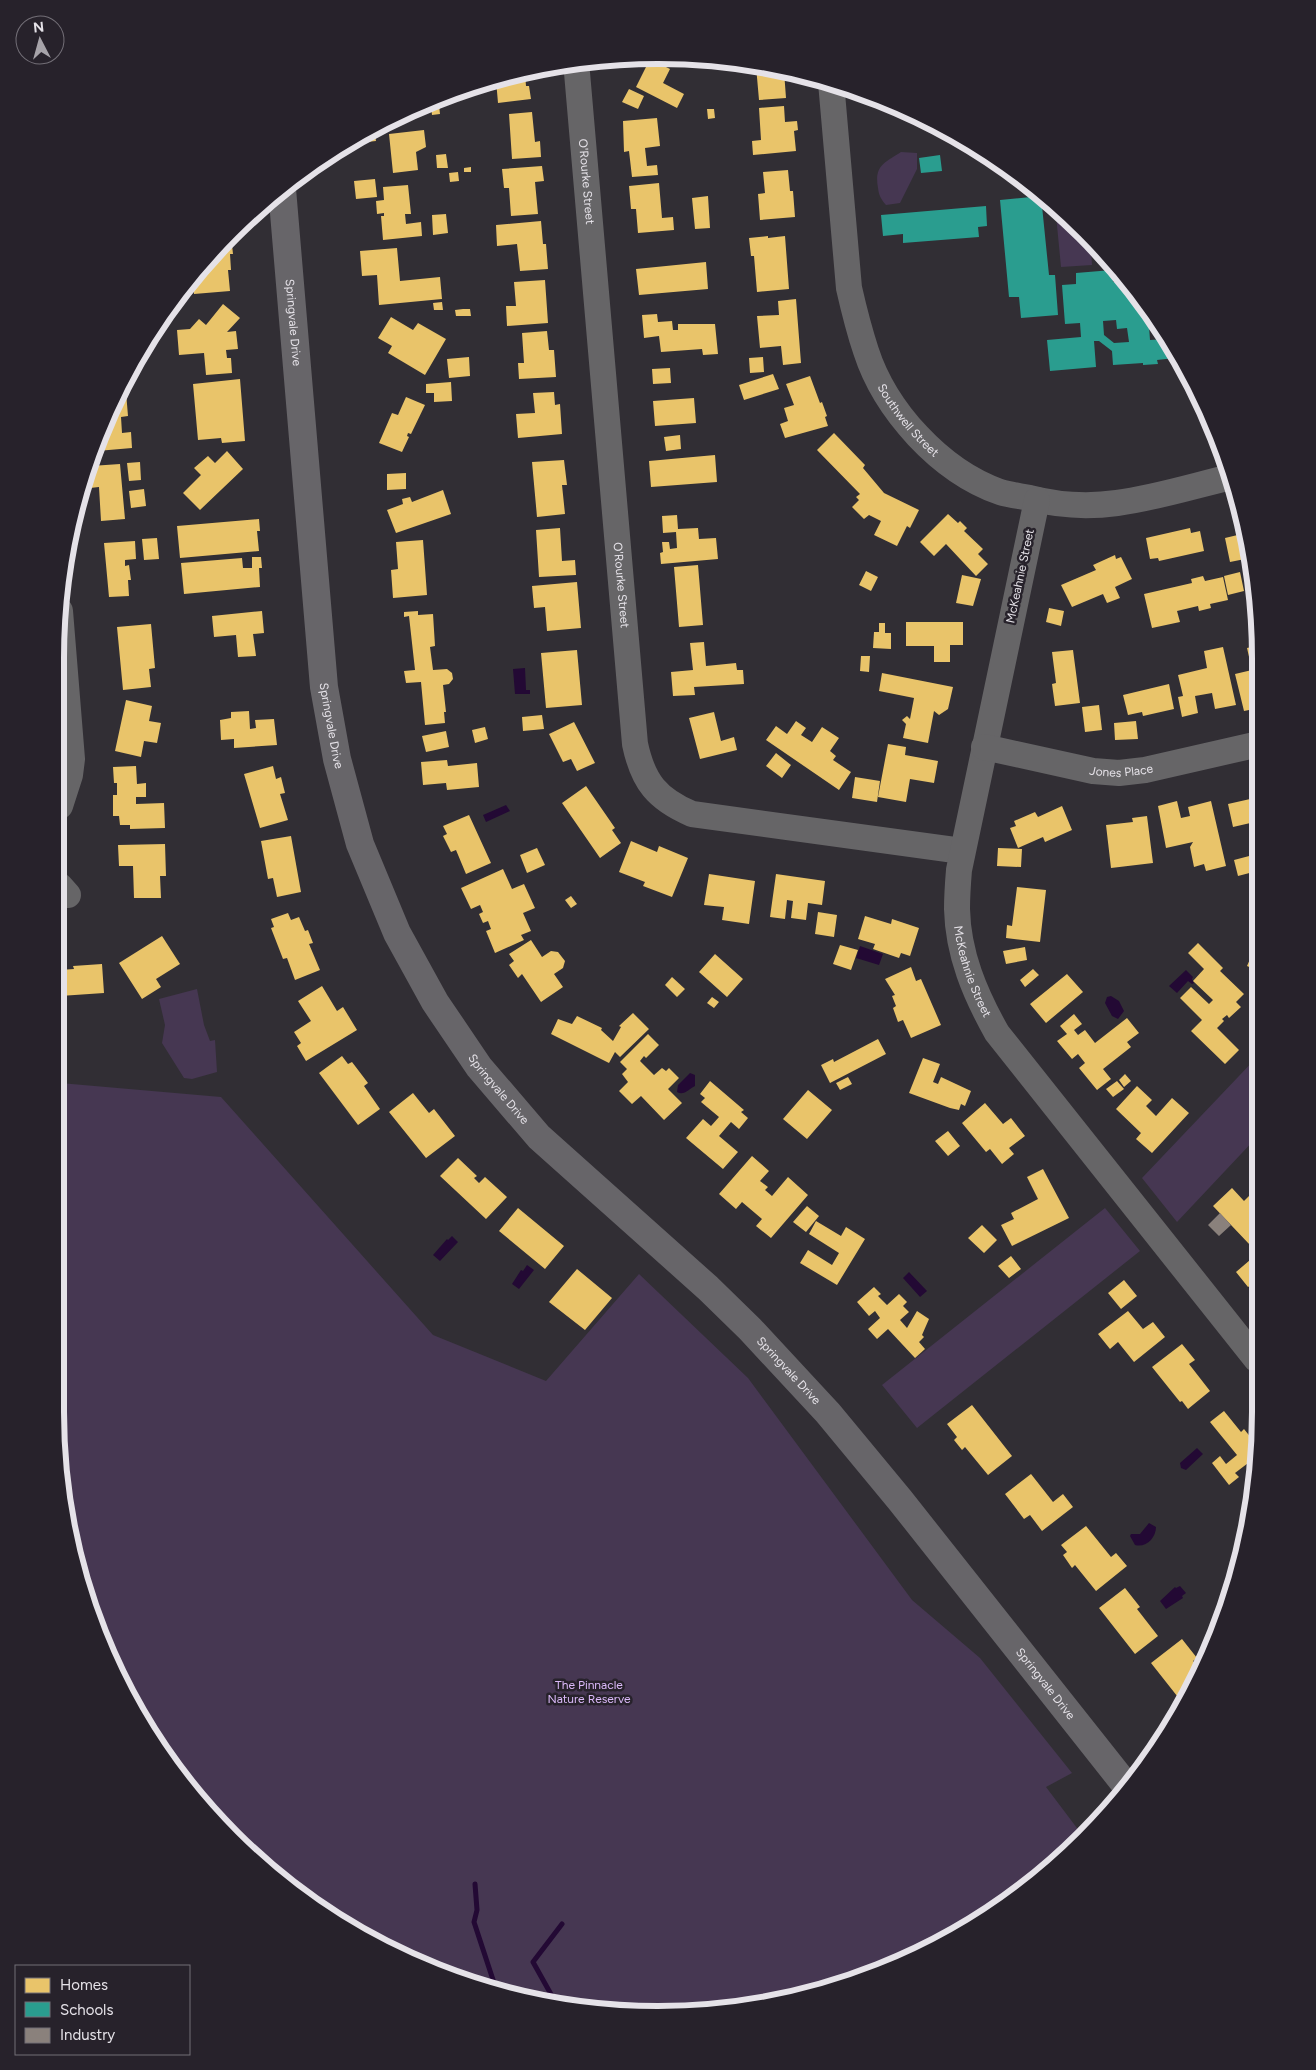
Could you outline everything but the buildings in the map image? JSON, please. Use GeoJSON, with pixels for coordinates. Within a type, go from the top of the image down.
{"type":"FeatureCollection","features":[{"type":"Feature","properties":{"kind":"main road","name":"Springvale Drive"},"geometry":{"type":"LineString","coordinates":[[283,198],[324,687],[337,759],[360,844],[397,934],[434,1000],[479,1068],[544,1141],[713,1292],[828,1413],[900,1500],[1123,1782]]}},
{"type":"Feature","properties":{"kind":"street","name":"O'Rourke Street"},"geometry":{"type":"LineString","coordinates":[[577,70],[635,744],[642,769],[655,790],[672,806],[692,814],[962,851]]}},
{"type":"Feature","properties":{"kind":"street","name":"Southwell Street"},"geometry":{"type":"LineString","coordinates":[[832,90],[849,288],[853,310],[874,371],[900,414],[921,439],[951,466],[984,485],[1001,492],[1057,503],[1117,503],[1224,479]]}},
{"type":"Feature","properties":{"kind":"street","name":"McKeahnie Street"},"geometry":{"type":"LineString","coordinates":[[1036,500],[962,851],[957,908],[966,965],[977,996],[997,1033],[1252,1354]]}},
{"type":"Feature","properties":{"kind":"street"},"geometry":{"type":"LineString","coordinates":[[64,661],[72,760],[70,775],[64,794]]}},
{"type":"Feature","properties":{"kind":"street","name":"Jones Place"},"geometry":{"type":"LineString","coordinates":[[984,747],[1093,771],[1119,773],[1145,770],[1252,746]]}},
{"type":"Feature","properties":{"kind":"green space"},"geometry":{"type":"Polygon","coordinates":[[[901,152],[917,153],[917,169],[900,203],[886,205],[879,193],[877,181],[879,170],[885,162],[901,152]]]}},
{"type":"Feature","properties":{"kind":"green space"},"geometry":{"type":"Polygon","coordinates":[[[1056,217],[1091,252],[1092,265],[1061,267],[1056,217]]]}},
{"type":"Feature","properties":{"kind":"green space"},"geometry":{"type":"Polygon","coordinates":[[[197,989],[204,1025],[210,1041],[215,1040],[217,1072],[192,1079],[184,1078],[162,1043],[165,1025],[159,999],[197,989]]]}},
{"type":"Feature","properties":{"kind":"green space"},"geometry":{"type":"Polygon","coordinates":[[[1252,1062],[1252,1142],[1177,1222],[1142,1178],[1252,1062]]]}},
{"type":"Feature","properties":{"kind":"green space","name":"The Pinnacle Nature Reserve"},"geometry":{"type":"Polygon","coordinates":[[[64,1083],[221,1097],[433,1335],[546,1381],[639,1274],[748,1378],[912,1600],[980,1658],[1072,1773],[1046,1787],[1079,1831],[1050,1859],[1020,1883],[955,1927],[921,1945],[849,1975],[774,1995],[697,2005],[658,2006],[619,2005],[542,1995],[467,1975],[431,1961],[361,1927],[328,1906],[266,1859],[211,1804],[187,1774],[143,1709],[125,1675],[95,1603],[75,1528],[65,1451],[64,1083]]]}},
{"type":"Feature","properties":{"kind":"green space"},"geometry":{"type":"Polygon","coordinates":[[[1105,1208],[1140,1251],[917,1428],[882,1385],[1105,1208]]]}},
{"type":"Feature","properties":{"kind":"shaded area"},"geometry":{"type":"Polygon","coordinates":[[[525,668],[526,690],[530,690],[530,694],[515,694],[513,669],[525,668]]]}},
{"type":"Feature","properties":{"kind":"shaded area"},"geometry":{"type":"Polygon","coordinates":[[[506,805],[510,811],[486,822],[483,815],[506,805]]]}},
{"type":"Feature","properties":{"kind":"shaded area"},"geometry":{"type":"Polygon","coordinates":[[[860,946],[883,954],[879,965],[856,958],[860,946]]]}},
{"type":"Feature","properties":{"kind":"shaded area"},"geometry":{"type":"Polygon","coordinates":[[[1186,970],[1193,977],[1194,983],[1192,984],[1188,981],[1177,993],[1169,986],[1186,970]]]}},
{"type":"Feature","properties":{"kind":"shaded area"},"geometry":{"type":"Polygon","coordinates":[[[1111,996],[1119,1001],[1124,1011],[1118,1019],[1112,1016],[1105,1003],[1107,997],[1111,996]]]}},
{"type":"Feature","properties":{"kind":"shaded area"},"geometry":{"type":"Polygon","coordinates":[[[690,1073],[695,1075],[695,1086],[684,1093],[677,1092],[678,1085],[690,1073]]]}},
{"type":"Feature","properties":{"kind":"shaded area"},"geometry":{"type":"Polygon","coordinates":[[[452,1236],[458,1242],[440,1261],[433,1255],[452,1236]]]}},
{"type":"Feature","properties":{"kind":"shaded area"},"geometry":{"type":"Polygon","coordinates":[[[527,1265],[534,1270],[519,1289],[512,1284],[521,1270],[523,1271],[527,1265]]]}},
{"type":"Feature","properties":{"kind":"shaded area"},"geometry":{"type":"Polygon","coordinates":[[[909,1272],[927,1291],[920,1297],[903,1278],[909,1272]]]}},
{"type":"Feature","properties":{"kind":"shaded area"},"geometry":{"type":"Polygon","coordinates":[[[1197,1448],[1203,1454],[1186,1470],[1181,1468],[1180,1463],[1197,1448]]]}},
{"type":"Feature","properties":{"kind":"shaded area"},"geometry":{"type":"Polygon","coordinates":[[[1149,1523],[1156,1527],[1154,1535],[1146,1544],[1135,1545],[1130,1536],[1131,1534],[1140,1534],[1149,1523]]]}},
{"type":"Feature","properties":{"kind":"shaded area"},"geometry":{"type":"Polygon","coordinates":[[[1180,1586],[1186,1593],[1182,1596],[1183,1598],[1166,1609],[1160,1601],[1175,1587],[1180,1586]]]}},
{"type":"Feature","properties":{"kind":"waterway"},"geometry":{"type":"LineString","coordinates":[[475,1884],[477,1910],[474,1922],[494,1983]]}},
{"type":"Feature","properties":{"kind":"waterway"},"geometry":{"type":"LineString","coordinates":[[552,1997],[533,1962],[562,1924]]}}]}
